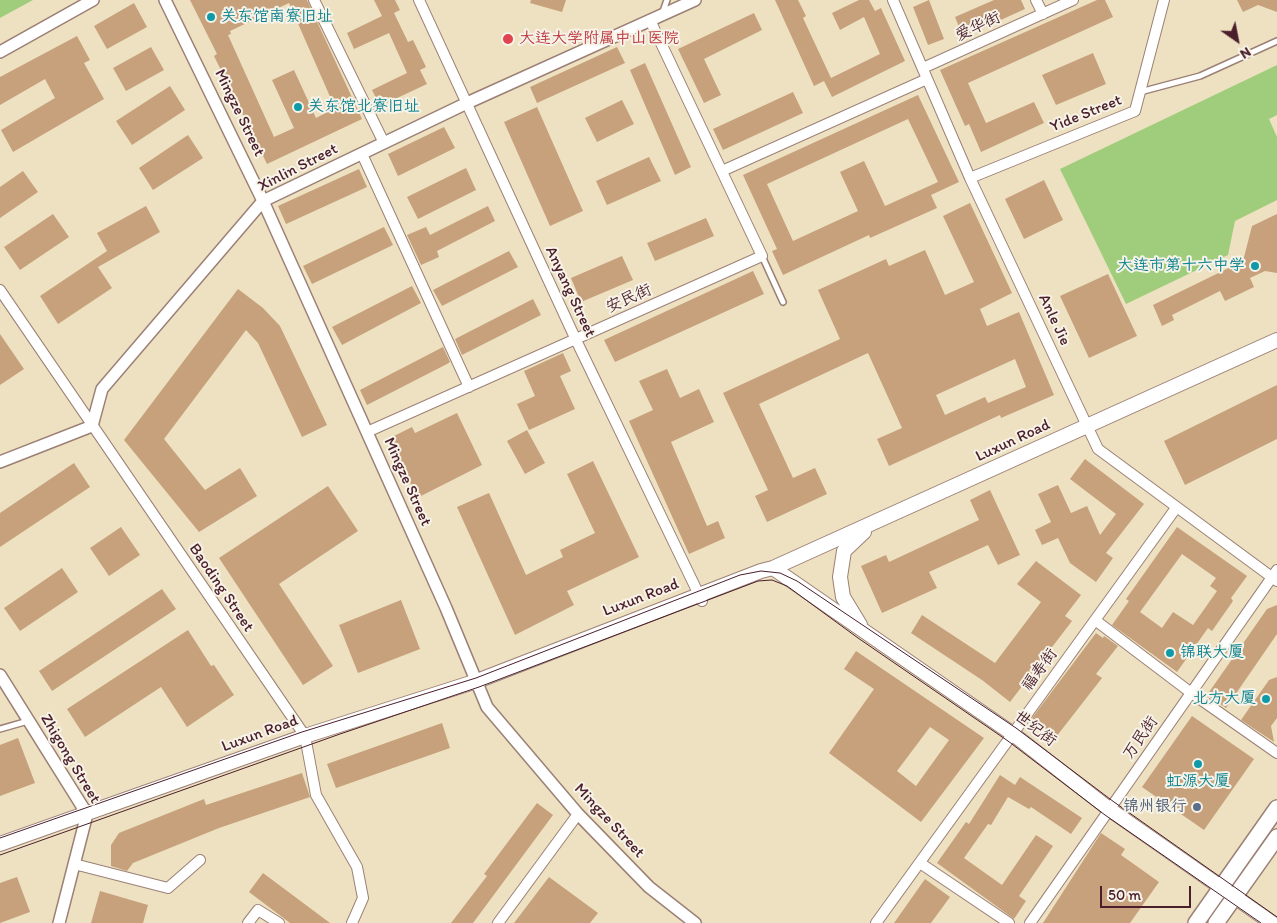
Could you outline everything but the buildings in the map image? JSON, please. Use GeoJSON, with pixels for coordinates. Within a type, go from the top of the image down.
{"type":"FeatureCollection","features":[{"type":"Feature","properties":{"kind":"main road","name":"Luxun Road"},"geometry":{"type":"LineString","coordinates":[[0,844],[305,736],[477,681],[700,598],[869,526],[1277,340]]}},
{"type":"Feature","properties":{"kind":"main road"},"geometry":{"type":"LineString","coordinates":[[863,630],[843,598],[840,577],[844,551],[869,526]]}},
{"type":"Feature","properties":{"kind":"main road","name":"世纪街"},"geometry":{"type":"LineString","coordinates":[[773,568],[1013,734],[1109,809],[1272,923]]}},
{"type":"Feature","properties":{"kind":"main road"},"geometry":{"type":"LineString","coordinates":[[1196,923],[1277,808]]}},
{"type":"Feature","properties":{"kind":"main road"},"geometry":{"type":"LineString","coordinates":[[1216,923],[1277,837]]}},
{"type":"Feature","properties":{"kind":"street"},"geometry":{"type":"LineString","coordinates":[[0,52],[93,0]]}},
{"type":"Feature","properties":{"kind":"street","name":"Mingze Street"},"geometry":{"type":"LineString","coordinates":[[165,0],[263,200],[368,432],[487,707],[578,814],[649,887],[695,923]]}},
{"type":"Feature","properties":{"kind":"street"},"geometry":{"type":"LineString","coordinates":[[314,0],[384,143]]}},
{"type":"Feature","properties":{"kind":"street","name":"Anyang Street"},"geometry":{"type":"LineString","coordinates":[[419,0],[576,340],[700,598]]}},
{"type":"Feature","properties":{"kind":"street","name":"Xinlin Street"},"geometry":{"type":"LineString","coordinates":[[92,426],[102,389],[263,200],[467,103],[695,0]]}},
{"type":"Feature","properties":{"kind":"street","name":"Anle Jie"},"geometry":{"type":"LineString","coordinates":[[894,0],[970,178],[1098,449],[1176,508],[1275,576]]}},
{"type":"Feature","properties":{"kind":"street"},"geometry":{"type":"LineString","coordinates":[[1036,0],[1043,14]]}},
{"type":"Feature","properties":{"kind":"street","name":"爱华街"},"geometry":{"type":"LineString","coordinates":[[923,68],[1074,0]]}},
{"type":"Feature","properties":{"kind":"street","name":"Yide Street"},"geometry":{"type":"LineString","coordinates":[[970,178],[1135,111],[1164,0]]}},
{"type":"Feature","properties":{"kind":"street"},"geometry":{"type":"LineString","coordinates":[[650,20],[762,256]]}},
{"type":"Feature","properties":{"kind":"street"},"geometry":{"type":"LineString","coordinates":[[722,171],[927,79]]}},
{"type":"Feature","properties":{"kind":"street"},"geometry":{"type":"LineString","coordinates":[[362,154],[469,387]]}},
{"type":"Feature","properties":{"kind":"street","name":"安民街"},"geometry":{"type":"LineString","coordinates":[[368,432],[762,256]]}},
{"type":"Feature","properties":{"kind":"street","name":"Baoding Street"},"geometry":{"type":"LineString","coordinates":[[0,290],[305,736],[316,795],[357,867],[362,898],[352,923]]}},
{"type":"Feature","properties":{"kind":"street"},"geometry":{"type":"LineString","coordinates":[[0,462],[92,426]]}},
{"type":"Feature","properties":{"kind":"street","name":"福寿街"},"geometry":{"type":"LineString","coordinates":[[876,923],[1176,508]]}},
{"type":"Feature","properties":{"kind":"street","name":"万民街"},"geometry":{"type":"LineString","coordinates":[[1030,923],[1190,692],[1275,576]]}},
{"type":"Feature","properties":{"kind":"street"},"geometry":{"type":"LineString","coordinates":[[1095,620],[1190,692],[1277,753]]}},
{"type":"Feature","properties":{"kind":"street","name":"Zhigong Street"},"geometry":{"type":"LineString","coordinates":[[0,675],[87,814],[59,923]]}},
{"type":"Feature","properties":{"kind":"street"},"geometry":{"type":"LineString","coordinates":[[498,923],[578,814]]}},
{"type":"Feature","properties":{"kind":"street"},"geometry":{"type":"LineString","coordinates":[[74,864],[168,888],[200,860]]}},
{"type":"Feature","properties":{"kind":"street"},"geometry":{"type":"LineString","coordinates":[[920,863],[1009,923]]}},
{"type":"Feature","properties":{"kind":"street"},"geometry":{"type":"LineString","coordinates":[[248,923],[258,910],[279,923]]}},
{"type":"Feature","properties":{"kind":"lane"},"geometry":{"type":"LineString","coordinates":[[662,15],[666,0]]}},
{"type":"Feature","properties":{"kind":"lane"},"geometry":{"type":"LineString","coordinates":[[1140,92],[1200,76],[1277,41]]}},
{"type":"Feature","properties":{"kind":"lane"},"geometry":{"type":"LineString","coordinates":[[762,256],[783,302]]}},
{"type":"Feature","properties":{"kind":"lane"},"geometry":{"type":"LineString","coordinates":[[0,729],[28,720]]}},
{"type":"Feature","properties":{"kind":"green space"},"geometry":{"type":"Polygon","coordinates":[[[0,0],[33,0],[0,18],[0,0]]]}},
{"type":"Feature","properties":{"kind":"green space"},"geometry":{"type":"Polygon","coordinates":[[[1277,65],[1277,115],[1269,119],[1277,137],[1277,200],[1235,221],[1228,255],[1126,304],[1060,169],[1277,65]]]}},
{"type":"Feature","properties":{"kind":"tram line"},"geometry":{"type":"LineString","coordinates":[[0,838],[302,732],[476,678],[740,575],[761,571],[780,573],[797,581],[1016,728],[1114,802],[1277,917]]}},
{"type":"Feature","properties":{"kind":"tram line"},"geometry":{"type":"LineString","coordinates":[[0,855],[340,734],[479,687],[758,581],[772,580],[787,586],[858,638],[1008,741],[1105,815],[1261,923]]}},
{"type":"Feature","properties":{"kind":"place","name":"关东馆南寮旧址"},"geometry":{"type":"Point","coordinates":[211,17]}},
{"type":"Feature","properties":{"kind":"place","name":"大连大学附属中山医院"},"geometry":{"type":"Point","coordinates":[508,39]}},
{"type":"Feature","properties":{"kind":"place","name":"关东馆北寮旧址"},"geometry":{"type":"Point","coordinates":[298,107]}},
{"type":"Feature","properties":{"kind":"place","name":"大连市第十六中学"},"geometry":{"type":"Point","coordinates":[1255,266]}},
{"type":"Feature","properties":{"kind":"place","name":"锦联大厦"},"geometry":{"type":"Point","coordinates":[1170,653]}},
{"type":"Feature","properties":{"kind":"place","name":"北方大厦"},"geometry":{"type":"Point","coordinates":[1266,699]}},
{"type":"Feature","properties":{"kind":"place","name":"虹源大厦"},"geometry":{"type":"Point","coordinates":[1198,764]}},
{"type":"Feature","properties":{"kind":"place","name":"锦州银行"},"geometry":{"type":"Point","coordinates":[1197,807]}}]}
